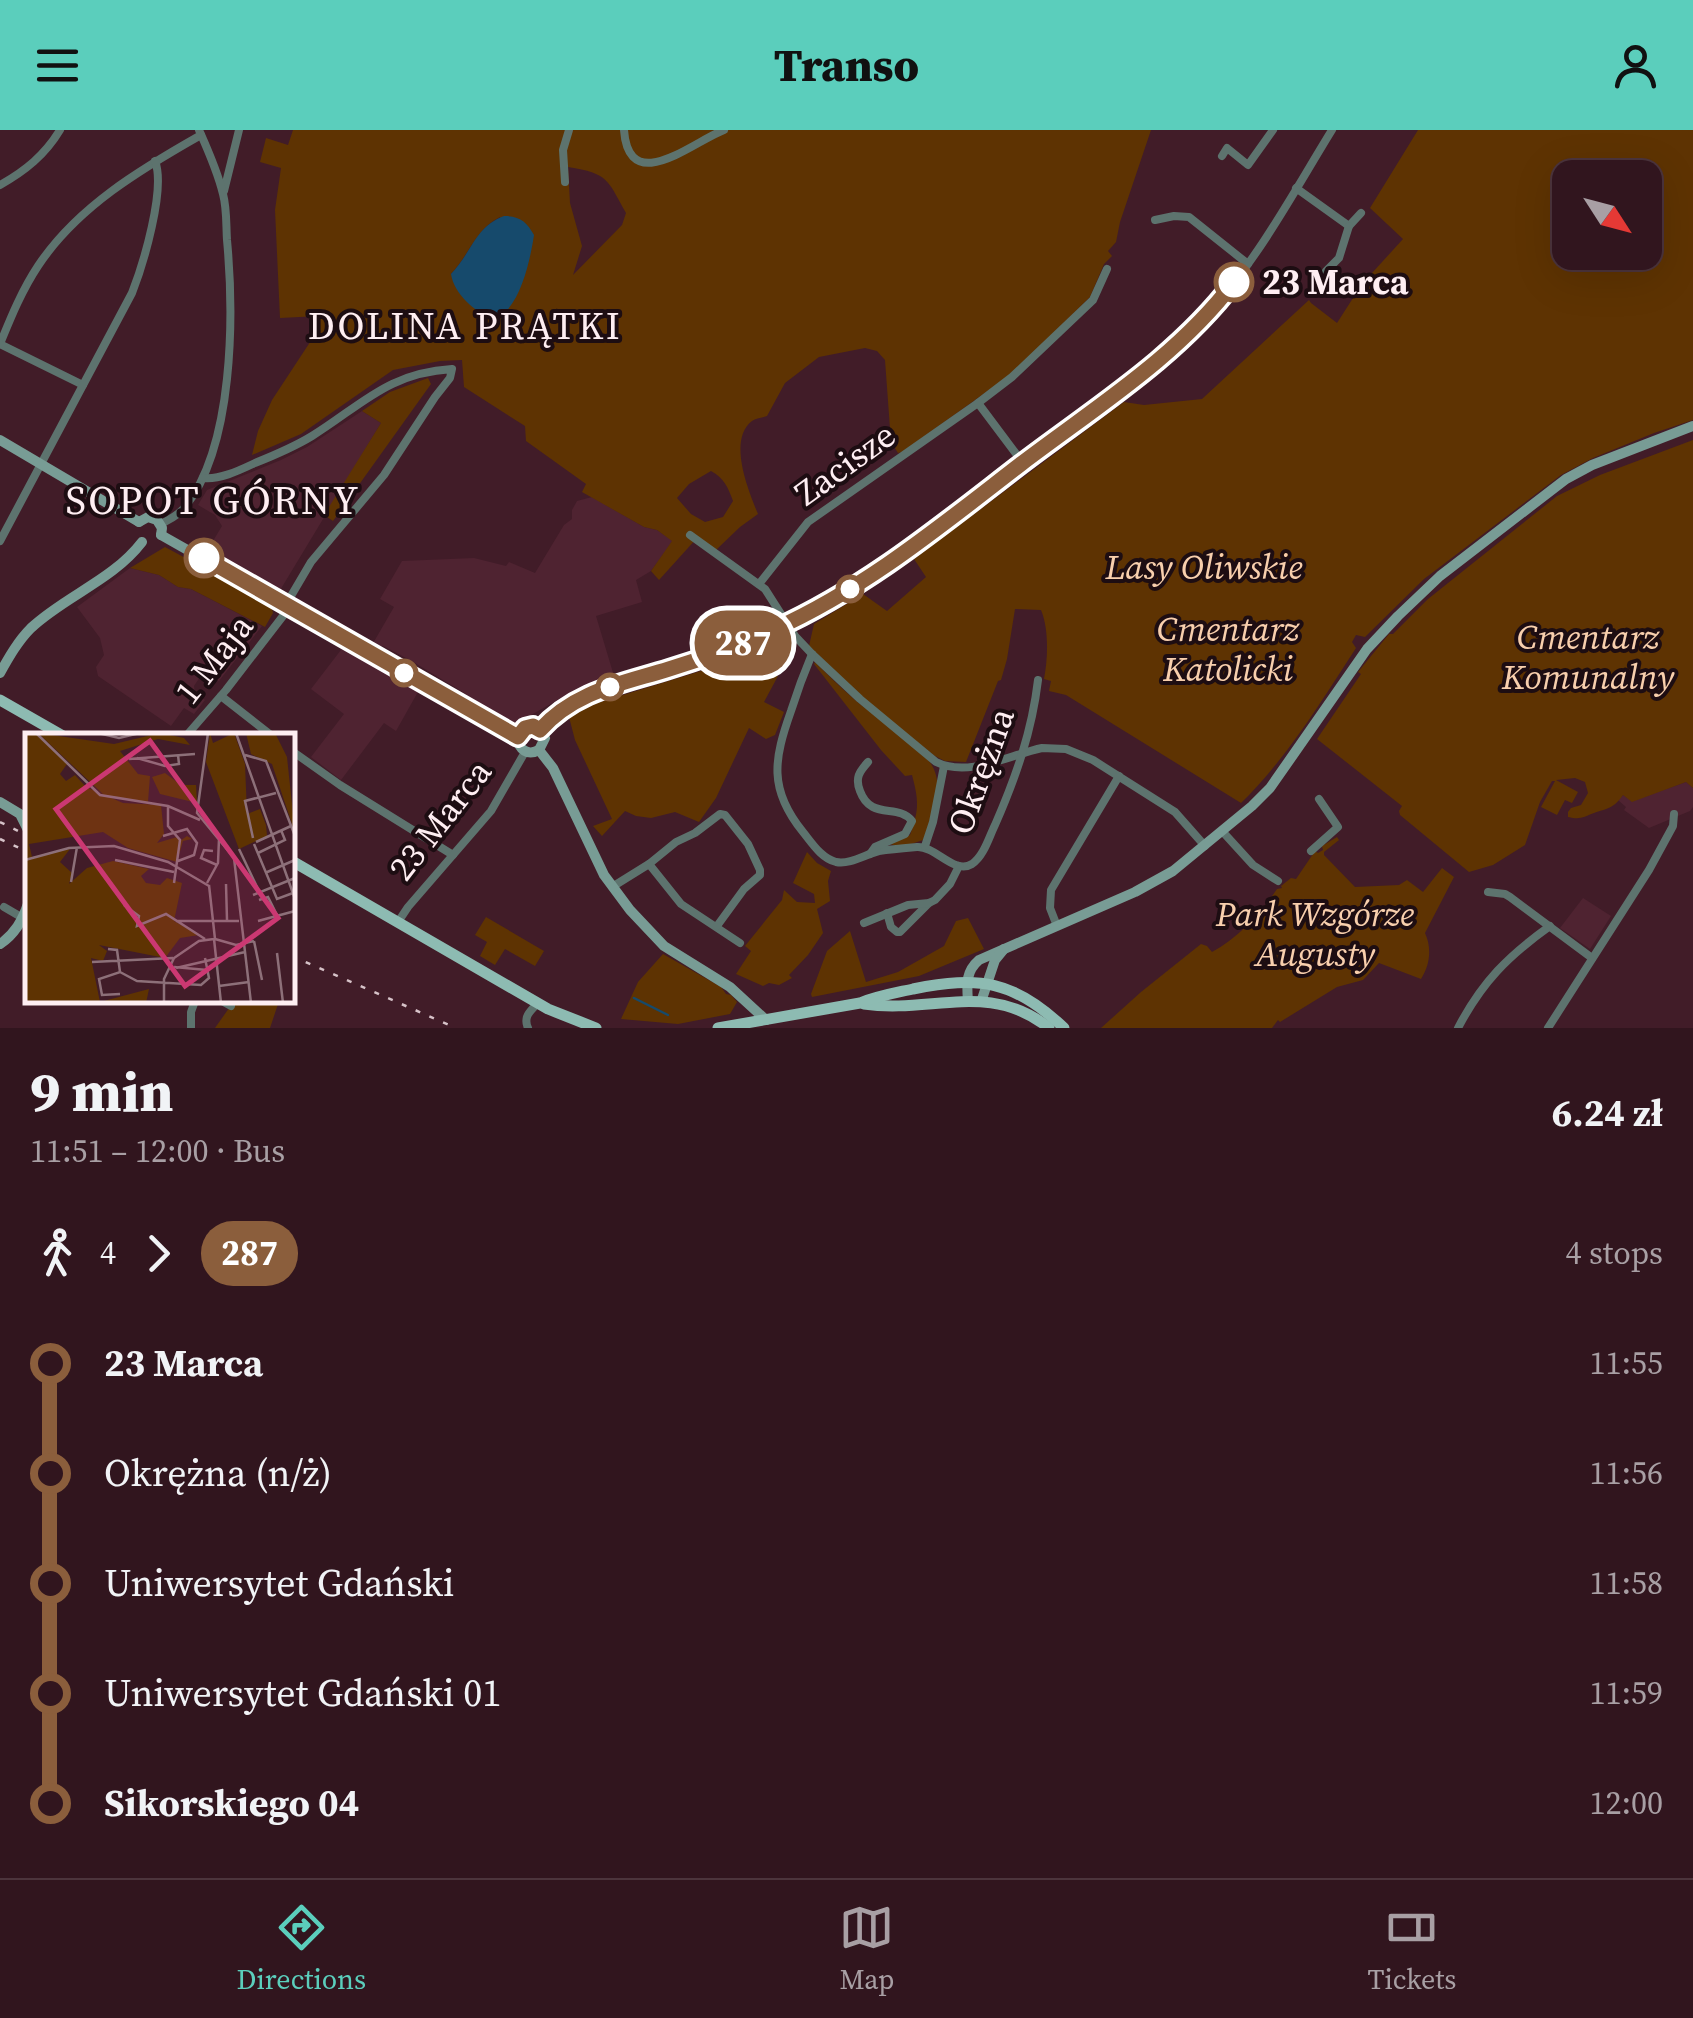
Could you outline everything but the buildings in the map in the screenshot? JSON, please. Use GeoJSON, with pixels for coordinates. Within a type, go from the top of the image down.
{"type":"FeatureCollection","features":[{"type":"Feature","properties":{"kind":"main road"},"geometry":{"type":"LineString","coordinates":[[0,700],[57,733]]}},
{"type":"Feature","properties":{"kind":"main road"},"geometry":{"type":"LineString","coordinates":[[295,863],[538,1004],[596,1028]]}},
{"type":"Feature","properties":{"kind":"main road"},"geometry":{"type":"LineString","coordinates":[[718,1028],[775,1022],[928,986],[990,979],[1028,998],[1064,1028]]}},
{"type":"Feature","properties":{"kind":"main road"},"geometry":{"type":"LineString","coordinates":[[860,1003],[878,1006],[975,1002],[1020,1009],[1049,1028]]}},
{"type":"Feature","properties":{"kind":"street"},"geometry":{"type":"LineString","coordinates":[[0,185],[29,166],[60,130]]}},
{"type":"Feature","properties":{"kind":"street"},"geometry":{"type":"LineString","coordinates":[[224,196],[239,130]]}},
{"type":"Feature","properties":{"kind":"street"},"geometry":{"type":"LineString","coordinates":[[565,182],[563,150],[569,130]]}},
{"type":"Feature","properties":{"kind":"street"},"geometry":{"type":"LineString","coordinates":[[624,130],[630,152],[648,163],[670,159],[724,130]]}},
{"type":"Feature","properties":{"kind":"street"},"geometry":{"type":"LineString","coordinates":[[1222,156],[1227,148],[1248,165],[1273,130]]}},
{"type":"Feature","properties":{"kind":"street"},"geometry":{"type":"LineString","coordinates":[[540,730],[557,712],[589,694],[692,662],[788,624],[835,598],[880,570],[1022,463],[1173,348],[1216,304],[1248,264],[1332,130]]}},
{"type":"Feature","properties":{"kind":"street"},"geometry":{"type":"LineString","coordinates":[[83,385],[0,344],[27,283],[49,250],[83,215],[118,186],[200,132],[224,196],[231,285],[228,359],[219,427],[203,478],[185,508],[166,529],[153,543],[142,542],[136,535],[139,522],[148,517],[166,529],[287,606],[518,737]]}},
{"type":"Feature","properties":{"kind":"street"},"geometry":{"type":"LineString","coordinates":[[0,541],[138,276],[155,206],[155,161]]}},
{"type":"Feature","properties":{"kind":"street"},"geometry":{"type":"LineString","coordinates":[[1296,188],[1348,226]]}},
{"type":"Feature","properties":{"kind":"street"},"geometry":{"type":"LineString","coordinates":[[1326,271],[1340,258],[1348,226],[1360,213]]}},
{"type":"Feature","properties":{"kind":"street"},"geometry":{"type":"LineString","coordinates":[[1155,220],[1188,217],[1248,264]]}},
{"type":"Feature","properties":{"kind":"street","name":"Zacisze"},"geometry":{"type":"LineString","coordinates":[[759,584],[808,522],[1012,377],[1093,300],[1107,268]]}},
{"type":"Feature","properties":{"kind":"street","name":"1 Maja"},"geometry":{"type":"LineString","coordinates":[[189,733],[283,616],[311,562],[384,475],[450,378],[452,369],[418,373],[394,382],[294,446],[223,475],[203,478]]}},
{"type":"Feature","properties":{"kind":"street"},"geometry":{"type":"LineString","coordinates":[[978,403],[1022,463]]}},
{"type":"Feature","properties":{"kind":"street"},"geometry":{"type":"LineString","coordinates":[[975,1002],[967,982],[972,966],[987,955],[1156,882],[1205,846],[1270,788],[1368,649],[1430,586],[1566,479],[1693,426]]}},
{"type":"Feature","properties":{"kind":"street"},"geometry":{"type":"LineString","coordinates":[[0,440],[139,522]]}},
{"type":"Feature","properties":{"kind":"street"},"geometry":{"type":"LineString","coordinates":[[690,535],[770,594],[794,636],[860,699],[936,762],[967,768],[1042,748],[1066,749],[1089,757],[1175,812],[1205,846]]}},
{"type":"Feature","properties":{"kind":"street"},"geometry":{"type":"LineString","coordinates":[[0,673],[28,631],[127,559],[142,542]]}},
{"type":"Feature","properties":{"kind":"street","name":"Okrężna"},"geometry":{"type":"LineString","coordinates":[[812,654],[777,755],[778,784],[796,824],[825,857],[841,863],[870,854],[925,846],[959,866],[968,866],[979,857],[1016,776],[1034,714],[1038,680]]}},
{"type":"Feature","properties":{"kind":"street"},"geometry":{"type":"LineString","coordinates":[[221,696],[268,733]]}},
{"type":"Feature","properties":{"kind":"street"},"geometry":{"type":"LineString","coordinates":[[533,726],[540,730],[544,738],[540,750],[525,752],[518,744],[525,728],[533,726]]}},
{"type":"Feature","properties":{"kind":"street"},"geometry":{"type":"LineString","coordinates":[[540,750],[612,888],[651,934],[775,1022]]}},
{"type":"Feature","properties":{"kind":"street","name":"23 Marca"},"geometry":{"type":"LineString","coordinates":[[398,922],[491,810],[525,752]]}},
{"type":"Feature","properties":{"kind":"street"},"geometry":{"type":"LineString","coordinates":[[295,754],[453,856]]}},
{"type":"Feature","properties":{"kind":"street","name":"Okrężna"},"geometry":{"type":"LineString","coordinates":[[868,762],[857,780],[866,801],[879,811],[904,814],[912,821],[905,834],[875,847],[870,854]]}},
{"type":"Feature","properties":{"kind":"street"},"geometry":{"type":"LineString","coordinates":[[925,846],[944,766]]}},
{"type":"Feature","properties":{"kind":"street"},"geometry":{"type":"LineString","coordinates":[[1058,926],[1050,908],[1051,890],[1119,776]]}},
{"type":"Feature","properties":{"kind":"street"},"geometry":{"type":"LineString","coordinates":[[1310,851],[1338,827],[1318,799]]}},
{"type":"Feature","properties":{"kind":"street"},"geometry":{"type":"LineString","coordinates":[[0,802],[20,814],[25,824]]}},
{"type":"Feature","properties":{"kind":"street"},"geometry":{"type":"LineString","coordinates":[[612,888],[720,814],[730,820],[748,844],[760,870],[717,926]]}},
{"type":"Feature","properties":{"kind":"street"},"geometry":{"type":"LineString","coordinates":[[1548,1028],[1658,854],[1673,826],[1674,814]]}},
{"type":"Feature","properties":{"kind":"street"},"geometry":{"type":"LineString","coordinates":[[1222,831],[1253,865],[1278,881]]}},
{"type":"Feature","properties":{"kind":"street"},"geometry":{"type":"LineString","coordinates":[[648,864],[681,904],[740,944]]}},
{"type":"Feature","properties":{"kind":"street","name":"Okrężna"},"geometry":{"type":"LineString","coordinates":[[887,913],[891,926],[900,932],[946,890],[959,866]]}},
{"type":"Feature","properties":{"kind":"street"},"geometry":{"type":"LineString","coordinates":[[1488,892],[1505,894],[1592,958]]}},
{"type":"Feature","properties":{"kind":"street","name":"Okrężna"},"geometry":{"type":"LineString","coordinates":[[864,923],[908,905],[929,903]]}},
{"type":"Feature","properties":{"kind":"street"},"geometry":{"type":"LineString","coordinates":[[0,944],[25,919],[4,907]]}},
{"type":"Feature","properties":{"kind":"street"},"geometry":{"type":"LineString","coordinates":[[1458,1028],[1500,966],[1550,926]]}},
{"type":"Feature","properties":{"kind":"street"},"geometry":{"type":"LineString","coordinates":[[975,1002],[990,979],[995,960],[1005,949]]}},
{"type":"Feature","properties":{"kind":"street"},"geometry":{"type":"LineString","coordinates":[[191,1028],[195,1003]]}},
{"type":"Feature","properties":{"kind":"street"},"geometry":{"type":"LineString","coordinates":[[226,1003],[230,1006]]}},
{"type":"Feature","properties":{"kind":"street"},"geometry":{"type":"LineString","coordinates":[[528,1028],[528,1012],[538,1004]]}},
{"type":"Feature","properties":{"kind":"shaded area"},"geometry":{"type":"Polygon","coordinates":[[[362,411],[381,423],[279,592],[207,551],[222,526],[215,515],[198,505],[207,490],[307,447],[362,411]]]}},
{"type":"Feature","properties":{"kind":"shaded area"},"geometry":{"type":"Polygon","coordinates":[[[592,497],[673,541],[651,571],[636,580],[642,602],[596,616],[614,676],[579,688],[510,724],[410,660],[383,646],[372,645],[394,607],[380,599],[402,561],[474,558],[506,566],[509,562],[535,573],[564,525],[572,519],[577,501],[592,497]]]}},
{"type":"Feature","properties":{"kind":"shaded area"},"geometry":{"type":"Polygon","coordinates":[[[130,568],[191,589],[262,626],[219,681],[211,676],[206,681],[200,677],[194,686],[195,693],[205,700],[194,714],[184,708],[171,726],[98,676],[96,667],[104,655],[100,638],[77,607],[130,568]]]}},
{"type":"Feature","properties":{"kind":"shaded area"},"geometry":{"type":"Polygon","coordinates":[[[344,646],[419,690],[396,731],[384,723],[341,780],[311,757],[344,714],[311,689],[344,646]]]}},
{"type":"Feature","properties":{"kind":"shaded area"},"geometry":{"type":"Polygon","coordinates":[[[1686,782],[1693,788],[1690,811],[1649,828],[1624,810],[1626,807],[1618,800],[1623,795],[1632,801],[1686,782]]]}},
{"type":"Feature","properties":{"kind":"shaded area"},"geometry":{"type":"Polygon","coordinates":[[[1583,898],[1611,916],[1590,949],[1560,928],[1583,898]]]}},
{"type":"Feature","properties":{"kind":"green space"},"geometry":{"type":"Polygon","coordinates":[[[293,130],[1151,130],[1116,242],[1108,251],[1112,256],[1104,264],[1090,297],[1010,375],[898,453],[891,442],[885,360],[877,351],[865,348],[819,357],[785,383],[767,416],[754,420],[741,440],[742,466],[758,514],[716,550],[697,538],[659,580],[651,571],[672,541],[582,492],[586,484],[526,441],[525,426],[464,387],[462,360],[393,370],[301,434],[252,455],[272,400],[318,330],[319,316],[280,318],[275,210],[281,168],[260,162],[266,138],[288,145],[293,130]],[[568,167],[570,203],[582,246],[573,275],[622,225],[626,213],[606,180],[592,172],[568,167]],[[500,217],[451,274],[499,318],[516,295],[500,217]],[[711,471],[689,484],[677,498],[691,514],[705,522],[723,517],[733,501],[719,477],[711,471]]]}},
{"type":"Feature","properties":{"kind":"green space","name":"Lasy Oliwskie"},"geometry":{"type":"Polygon","coordinates":[[[1418,130],[1693,130],[1693,420],[1593,458],[1561,475],[1424,579],[1365,637],[1356,635],[1352,642],[1356,648],[1316,709],[1241,803],[1066,695],[1049,691],[1051,681],[1044,679],[1047,644],[1041,610],[1015,609],[1001,680],[966,762],[945,761],[935,756],[881,714],[809,646],[814,624],[863,594],[887,611],[926,577],[914,559],[1124,402],[1144,405],[1202,399],[1309,300],[1337,323],[1362,284],[1403,239],[1370,208],[1418,130]]]}},
{"type":"Feature","properties":{"kind":"green space"},"geometry":{"type":"Polygon","coordinates":[[[428,378],[431,384],[333,521],[324,515],[381,423],[362,411],[390,392],[428,378]]]}},
{"type":"Feature","properties":{"kind":"green space","name":"Cmentarz Komunalny"},"geometry":{"type":"Polygon","coordinates":[[[1693,440],[1693,788],[1686,782],[1632,802],[1623,795],[1611,807],[1576,818],[1568,817],[1568,812],[1581,805],[1588,793],[1585,782],[1575,778],[1556,780],[1578,792],[1572,803],[1565,800],[1557,815],[1541,807],[1552,781],[1540,802],[1525,845],[1493,865],[1469,872],[1400,815],[1402,806],[1317,739],[1361,674],[1358,672],[1389,634],[1557,496],[1600,475],[1693,440]]]}},
{"type":"Feature","properties":{"kind":"green space"},"geometry":{"type":"Polygon","coordinates":[[[165,547],[271,604],[273,613],[265,627],[159,575],[130,568],[165,547]]]}},
{"type":"Feature","properties":{"kind":"green space"},"geometry":{"type":"Polygon","coordinates":[[[764,647],[766,671],[778,676],[764,702],[784,712],[775,735],[766,739],[749,728],[716,798],[699,822],[675,812],[651,818],[625,811],[602,836],[593,826],[612,819],[575,740],[569,717],[597,703],[764,647]]]}},
{"type":"Feature","properties":{"kind":"green space"},"geometry":{"type":"Polygon","coordinates":[[[815,662],[930,762],[937,780],[937,797],[923,840],[902,846],[890,844],[910,835],[913,826],[917,805],[912,775],[905,776],[881,750],[815,662]]]}},
{"type":"Feature","properties":{"kind":"green space","name":"Park Wzgórze Augusty"},"geometry":{"type":"Polygon","coordinates":[[[1337,837],[1339,840],[1324,855],[1355,887],[1399,885],[1407,880],[1423,892],[1442,868],[1454,877],[1425,933],[1429,956],[1421,979],[1379,963],[1363,980],[1337,987],[1278,1020],[1272,1028],[1101,1028],[1201,944],[1212,952],[1231,939],[1277,889],[1291,878],[1296,879],[1315,851],[1323,850],[1322,846],[1337,837]]]}},
{"type":"Feature","properties":{"kind":"green space"},"geometry":{"type":"Polygon","coordinates":[[[807,852],[831,871],[830,901],[817,909],[823,933],[789,975],[792,978],[779,985],[763,986],[736,974],[751,951],[745,946],[782,900],[784,890],[797,902],[815,903],[814,894],[793,883],[807,852]]]}},
{"type":"Feature","properties":{"kind":"green space"},"geometry":{"type":"Polygon","coordinates":[[[486,917],[544,951],[535,966],[505,949],[495,965],[480,956],[487,942],[475,935],[486,917]]]}},
{"type":"Feature","properties":{"kind":"green space"},"geometry":{"type":"Polygon","coordinates":[[[968,918],[984,949],[919,976],[812,997],[827,951],[850,931],[866,982],[898,972],[944,946],[956,921],[968,918]]]}},
{"type":"Feature","properties":{"kind":"green space"},"geometry":{"type":"Polygon","coordinates":[[[663,954],[731,995],[737,1002],[730,1014],[678,1024],[621,1019],[638,982],[663,954]]]}},
{"type":"Feature","properties":{"kind":"green space"},"geometry":{"type":"Polygon","coordinates":[[[233,1003],[278,1003],[270,1028],[215,1028],[233,1003]]]}},
{"type":"Feature","properties":{"kind":"water"},"geometry":{"type":"Polygon","coordinates":[[[504,216],[522,221],[534,235],[517,295],[511,306],[494,320],[467,302],[451,274],[480,233],[504,216]]]}},
{"type":"Feature","properties":{"kind":"waterway"},"geometry":{"type":"LineString","coordinates":[[634,998],[668,1015]]}},
{"type":"Feature","properties":{"kind":"railway"},"geometry":{"type":"LineString","coordinates":[[0,822],[25,834]]}},
{"type":"Feature","properties":{"kind":"railway"},"geometry":{"type":"LineString","coordinates":[[0,839],[25,851]]}},
{"type":"Feature","properties":{"kind":"railway"},"geometry":{"type":"LineString","coordinates":[[295,957],[456,1028]]}},
{"type":"Feature","properties":{"kind":"bus line","name":"287"},"geometry":{"type":"LineString","coordinates":[[204,558],[518,737],[525,728],[533,726],[540,730],[557,712],[589,694],[757,638],[850,590],[1148,369],[1195,327],[1234,282]]}},
{"type":"Feature","properties":{"kind":"place","name":"23 Marca"},"geometry":{"type":"Point","coordinates":[1234,282]}},
{"type":"Feature","properties":{"kind":"district","name":"DOLINA PRĄTKI"},"geometry":{"type":"Point","coordinates":[465,326]}},
{"type":"Feature","properties":{"kind":"district","name":"SOPOT GÓRNY"},"geometry":{"type":"Point","coordinates":[213,500]}},
{"type":"Feature","properties":{"kind":"park label","name":"Cmentarz Katolicki"},"geometry":{"type":"Point","coordinates":[1228,649]}}]}
